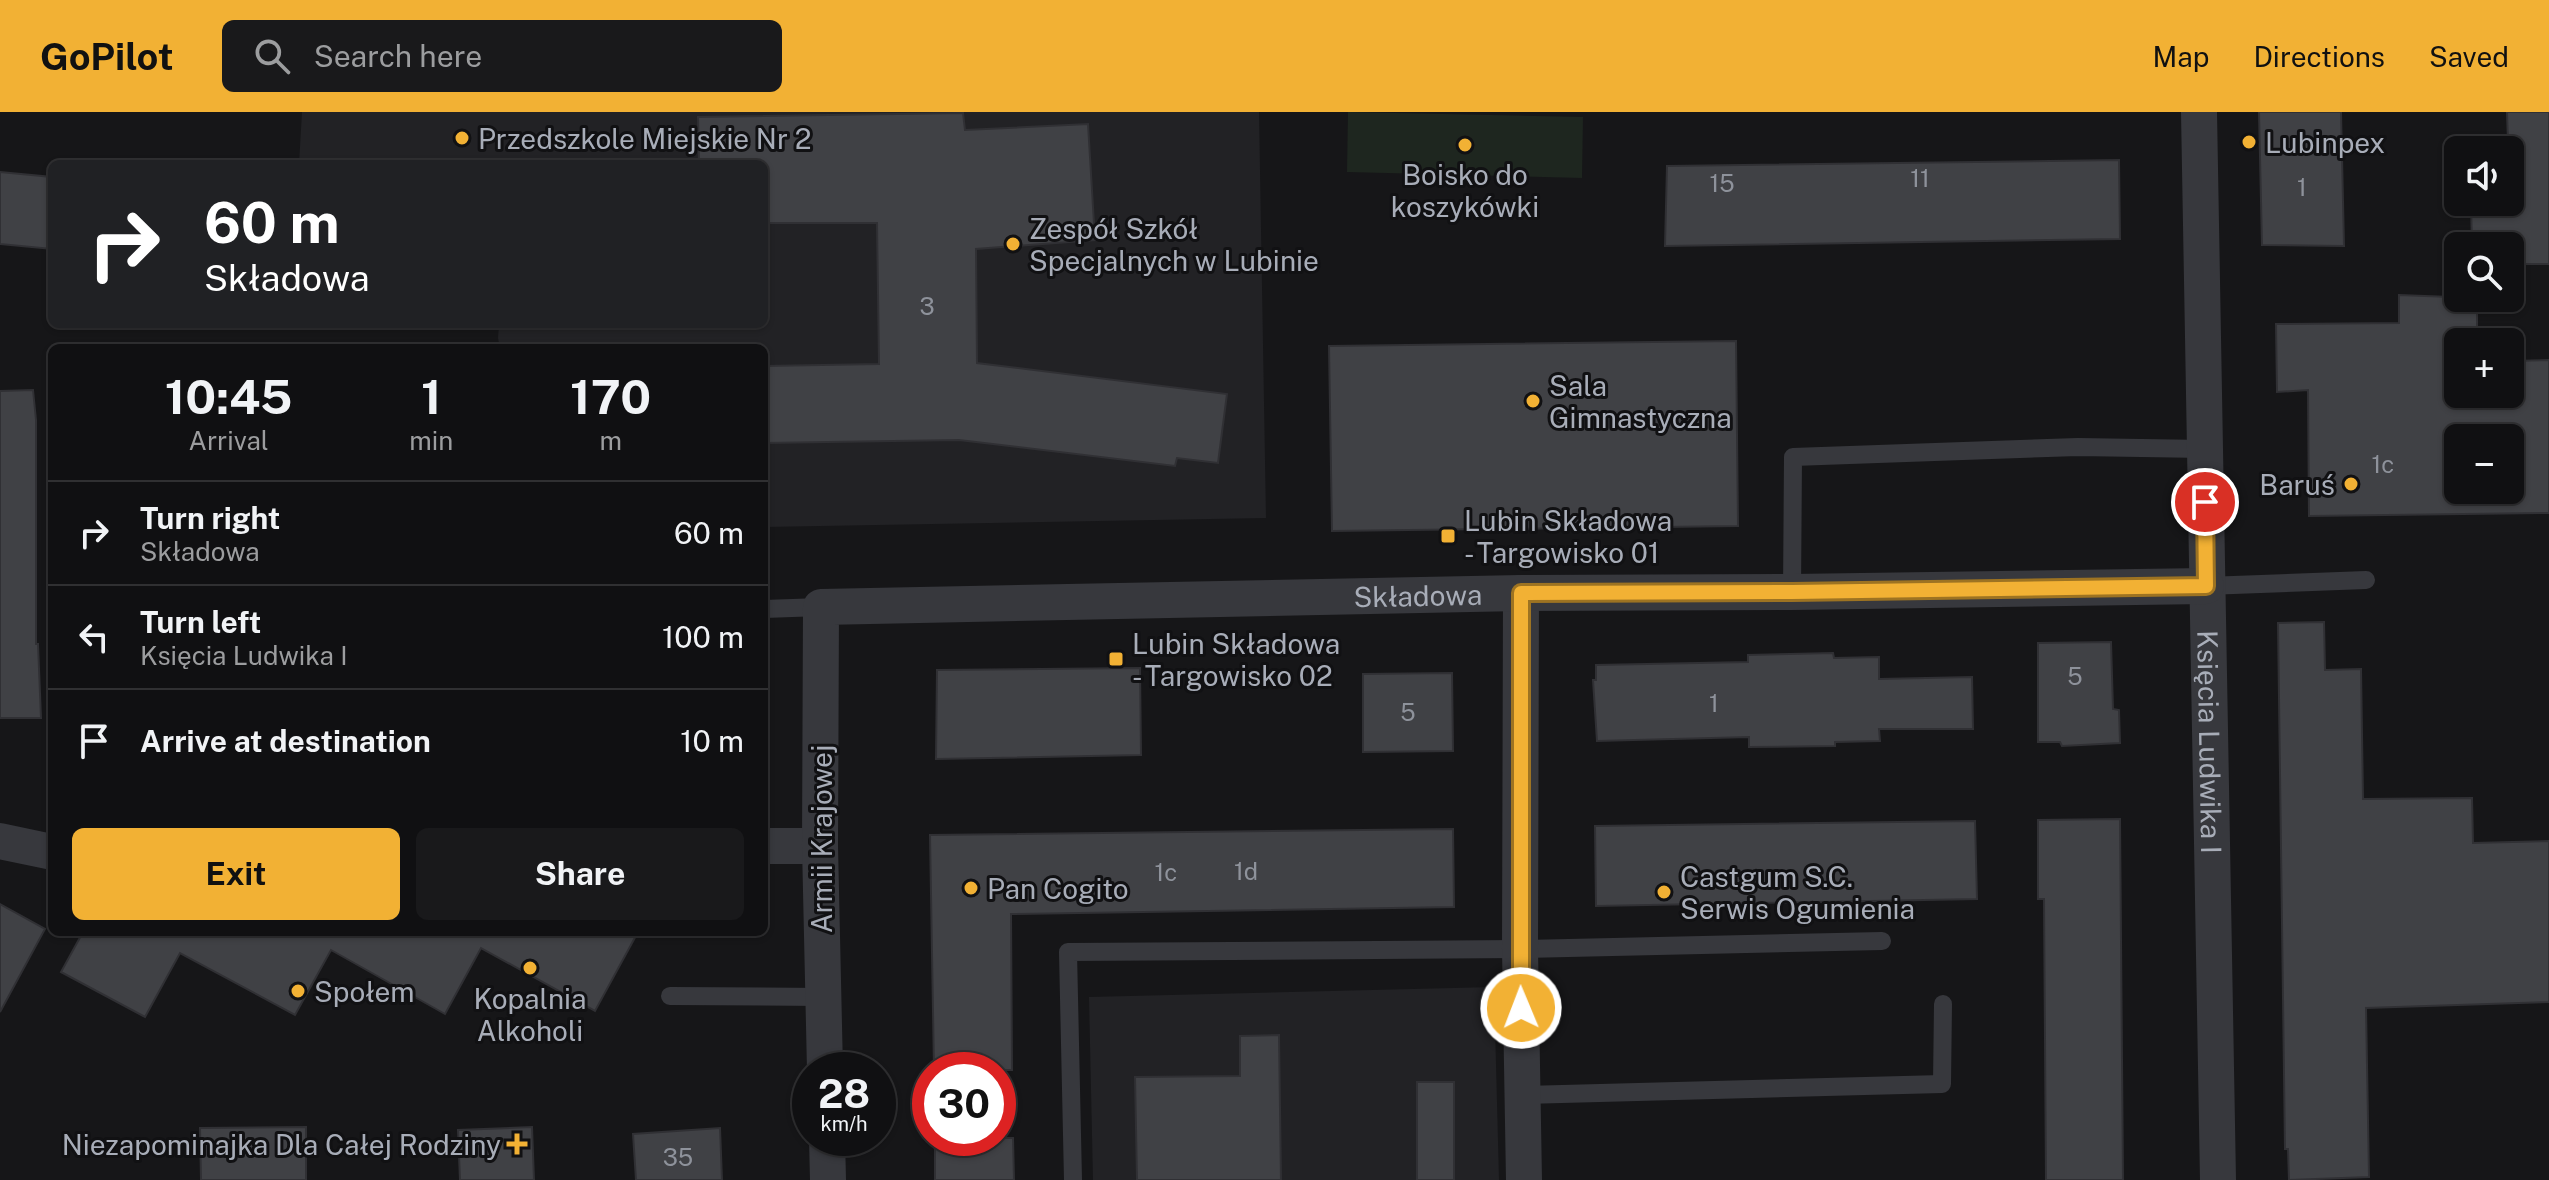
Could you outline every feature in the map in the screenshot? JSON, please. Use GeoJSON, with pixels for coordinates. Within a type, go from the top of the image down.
{"type":"FeatureCollection","features":[{"type":"Feature","properties":{"kind":"street","name":"Księcia Ludwika I"},"geometry":{"type":"LineString","coordinates":[[2199,112],[2218,1180]]}},
{"type":"Feature","properties":{"kind":"street","name":"Składowa"},"geometry":{"type":"LineString","coordinates":[[821,607],[1521,593],[2206,586]]}},
{"type":"Feature","properties":{"kind":"street"},"geometry":{"type":"LineString","coordinates":[[1521,593],[1520,949],[1524,1180]]}},
{"type":"Feature","properties":{"kind":"street","name":"Armii Krajowej"},"geometry":{"type":"LineString","coordinates":[[821,607],[820,846],[825,1052]]}},
{"type":"Feature","properties":{"kind":"street"},"geometry":{"type":"LineString","coordinates":[[0,841],[48,851]]}},
{"type":"Feature","properties":{"kind":"street"},"geometry":{"type":"LineString","coordinates":[[768,846],[820,846]]}},
{"type":"Feature","properties":{"kind":"street"},"geometry":{"type":"LineString","coordinates":[[827,1156],[828,1180]]}},
{"type":"Feature","properties":{"kind":"lane"},"geometry":{"type":"LineString","coordinates":[[1792,592],[1793,457],[2078,447],[2205,449]]}},
{"type":"Feature","properties":{"kind":"lane"},"geometry":{"type":"LineString","coordinates":[[2206,586],[2366,580]]}},
{"type":"Feature","properties":{"kind":"lane"},"geometry":{"type":"LineString","coordinates":[[768,609],[821,607]]}},
{"type":"Feature","properties":{"kind":"lane"},"geometry":{"type":"LineString","coordinates":[[1073,1180],[1068,952],[1520,949],[1882,941]]}},
{"type":"Feature","properties":{"kind":"lane"},"geometry":{"type":"LineString","coordinates":[[670,996],[823,997]]}},
{"type":"Feature","properties":{"kind":"lane"},"geometry":{"type":"LineString","coordinates":[[1522,1095],[1942,1084],[1943,1004]]}},
{"type":"Feature","properties":{"kind":"shaded area","name":"Zespół Szkół Specjalnych w Lubinie"},"geometry":{"type":"Polygon","coordinates":[[[302,112],[1259,112],[1266,518],[768,527],[768,344],[499,344],[498,338],[499,328],[768,328],[768,160],[299,160],[302,112]]]}},
{"type":"Feature","properties":{"kind":"shaded area","name":"Boisko do koszykówki"},"geometry":{"type":"Polygon","coordinates":[[[1348,112],[1583,117],[1582,178],[1347,172],[1348,112]]]}},
{"type":"Feature","properties":{"kind":"shaded area"},"geometry":{"type":"Polygon","coordinates":[[[1494,987],[1499,1180],[1093,1180],[1089,997],[1494,987]]]}},
{"type":"Feature","properties":{"kind":"building"},"geometry":{"type":"Polygon","coordinates":[[[2259,112],[2341,112],[2344,246],[2262,245],[2259,112]]]}},
{"type":"Feature","properties":{"kind":"building"},"geometry":{"type":"Polygon","coordinates":[[[2507,112],[2549,112],[2549,264],[2524,264],[2524,232],[2472,232],[2471,216],[2524,216],[2524,136],[2508,136],[2507,112]]]}},
{"type":"Feature","properties":{"kind":"building"},"geometry":{"type":"Polygon","coordinates":[[[963,113],[965,130],[1088,124],[1095,240],[976,249],[977,363],[1227,394],[1218,463],[1177,458],[1175,466],[959,440],[768,443],[768,366],[879,364],[877,223],[768,223],[768,160],[699,160],[698,117],[963,113]]]}},
{"type":"Feature","properties":{"kind":"building"},"geometry":{"type":"Polygon","coordinates":[[[2119,160],[2120,239],[1665,246],[1667,166],[2119,160]]]}},
{"type":"Feature","properties":{"kind":"building"},"geometry":{"type":"Polygon","coordinates":[[[0,172],[48,177],[48,249],[0,244],[0,172]]]}},
{"type":"Feature","properties":{"kind":"building"},"geometry":{"type":"Polygon","coordinates":[[[2399,295],[2444,297],[2444,312],[2477,312],[2477,328],[2444,328],[2444,408],[2524,408],[2524,361],[2549,360],[2549,513],[2309,516],[2308,390],[2277,392],[2276,324],[2399,323],[2399,295]]]}},
{"type":"Feature","properties":{"kind":"building","name":"Sala Gimnastyczna"},"geometry":{"type":"Polygon","coordinates":[[[1736,341],[1738,526],[1332,531],[1329,346],[1736,341]]]}},
{"type":"Feature","properties":{"kind":"building"},"geometry":{"type":"Polygon","coordinates":[[[33,390],[36,420],[36,644],[41,718],[0,718],[0,391],[33,390]]]}},
{"type":"Feature","properties":{"kind":"building"},"geometry":{"type":"Polygon","coordinates":[[[2324,622],[2325,670],[2361,669],[2363,799],[2472,798],[2473,843],[2549,841],[2549,1002],[2366,1008],[2369,1177],[2289,1180],[2288,1149],[2285,1149],[2278,623],[2324,622]]]}},
{"type":"Feature","properties":{"kind":"building"},"geometry":{"type":"Polygon","coordinates":[[[2111,642],[2113,709],[2119,710],[2120,743],[2062,746],[2060,742],[2038,742],[2038,643],[2111,642]]]}},
{"type":"Feature","properties":{"kind":"building"},"geometry":{"type":"Polygon","coordinates":[[[1833,653],[1834,658],[1879,657],[1879,679],[1972,677],[1973,729],[1879,729],[1880,741],[1835,742],[1835,746],[1749,747],[1749,737],[1597,741],[1593,680],[1596,680],[1596,665],[1748,662],[1748,655],[1833,653]]]}},
{"type":"Feature","properties":{"kind":"building"},"geometry":{"type":"Polygon","coordinates":[[[1140,668],[1141,755],[936,759],[937,670],[1140,668]]]}},
{"type":"Feature","properties":{"kind":"building"},"geometry":{"type":"Polygon","coordinates":[[[1452,673],[1453,751],[1363,752],[1363,674],[1452,673]]]}},
{"type":"Feature","properties":{"kind":"building"},"geometry":{"type":"Polygon","coordinates":[[[2120,819],[2123,1180],[2046,1180],[2044,899],[2038,899],[2038,820],[2120,819]]]}},
{"type":"Feature","properties":{"kind":"building"},"geometry":{"type":"Polygon","coordinates":[[[1975,821],[1977,899],[1596,906],[1595,826],[1975,821]]]}},
{"type":"Feature","properties":{"kind":"building"},"geometry":{"type":"Polygon","coordinates":[[[1453,829],[1454,907],[1011,914],[1012,1052],[934,1052],[930,835],[1453,829]]]}},
{"type":"Feature","properties":{"kind":"building"},"geometry":{"type":"Polygon","coordinates":[[[0,904],[45,929],[0,1012],[0,904]]]}},
{"type":"Feature","properties":{"kind":"building"},"geometry":{"type":"Polygon","coordinates":[[[81,936],[636,936],[595,1011],[481,948],[445,1014],[331,950],[295,1015],[180,953],[145,1017],[61,972],[81,936]]]}},
{"type":"Feature","properties":{"kind":"building"},"geometry":{"type":"Polygon","coordinates":[[[1279,1035],[1281,1180],[1137,1180],[1135,1077],[1240,1076],[1240,1036],[1279,1035]]]}},
{"type":"Feature","properties":{"kind":"building"},"geometry":{"type":"Polygon","coordinates":[[[1417,1082],[1454,1082],[1454,1180],[1417,1180],[1417,1082]]]}},
{"type":"Feature","properties":{"kind":"building"},"geometry":{"type":"Polygon","coordinates":[[[306,1127],[306,1180],[201,1180],[200,1128],[306,1127]]]}},
{"type":"Feature","properties":{"kind":"building"},"geometry":{"type":"Polygon","coordinates":[[[532,1127],[534,1180],[460,1180],[458,1130],[532,1127]]]}},
{"type":"Feature","properties":{"kind":"building"},"geometry":{"type":"Polygon","coordinates":[[[720,1128],[722,1180],[636,1180],[633,1134],[720,1128]]]}},
{"type":"Feature","properties":{"kind":"building"},"geometry":{"type":"Polygon","coordinates":[[[935,1156],[1013,1156],[1014,1180],[935,1180],[935,1156]]]}},
{"type":"Feature","properties":{"kind":"place","name":"Przedszkole Miejskie Nr 2"},"geometry":{"type":"Point","coordinates":[462,138]}},
{"type":"Feature","properties":{"kind":"place","name":"Lubinpex"},"geometry":{"type":"Point","coordinates":[2249,142]}},
{"type":"Feature","properties":{"kind":"place","name":"Boisko do koszykówki"},"geometry":{"type":"Point","coordinates":[1465,145]}},
{"type":"Feature","properties":{"kind":"place","name":"Zespół Szkół Specjalnych w Lubinie"},"geometry":{"type":"Point","coordinates":[1013,244]}},
{"type":"Feature","properties":{"kind":"place","name":"Sala Gimnastyczna"},"geometry":{"type":"Point","coordinates":[1533,401]}},
{"type":"Feature","properties":{"kind":"place","name":"Baruś"},"geometry":{"type":"Point","coordinates":[2351,484]}},
{"type":"Feature","properties":{"kind":"place","name":"Lubin Składowa - Targowisko 01"},"geometry":{"type":"Point","coordinates":[1448,536]}},
{"type":"Feature","properties":{"kind":"place","name":"Lubin Składowa - Targowisko 02"},"geometry":{"type":"Point","coordinates":[1116,659]}},
{"type":"Feature","properties":{"kind":"place","name":"Pan Cogito"},"geometry":{"type":"Point","coordinates":[971,888]}},
{"type":"Feature","properties":{"kind":"place","name":"Castgum S.C. Serwis Ogumienia"},"geometry":{"type":"Point","coordinates":[1664,892]}},
{"type":"Feature","properties":{"kind":"place","name":"Kopalnia Alkoholi"},"geometry":{"type":"Point","coordinates":[530,968]}},
{"type":"Feature","properties":{"kind":"place","name":"Społem"},"geometry":{"type":"Point","coordinates":[298,991]}},
{"type":"Feature","properties":{"kind":"place","name":"Niezapominajka Dla Całej Rodziny"},"geometry":{"type":"Point","coordinates":[517,1144]}},
{"type":"Feature","properties":{"kind":"route"},"geometry":{"type":"LineString","coordinates":[[1521,1008],[1521,593],[2206,586],[2205,502]]}}]}
